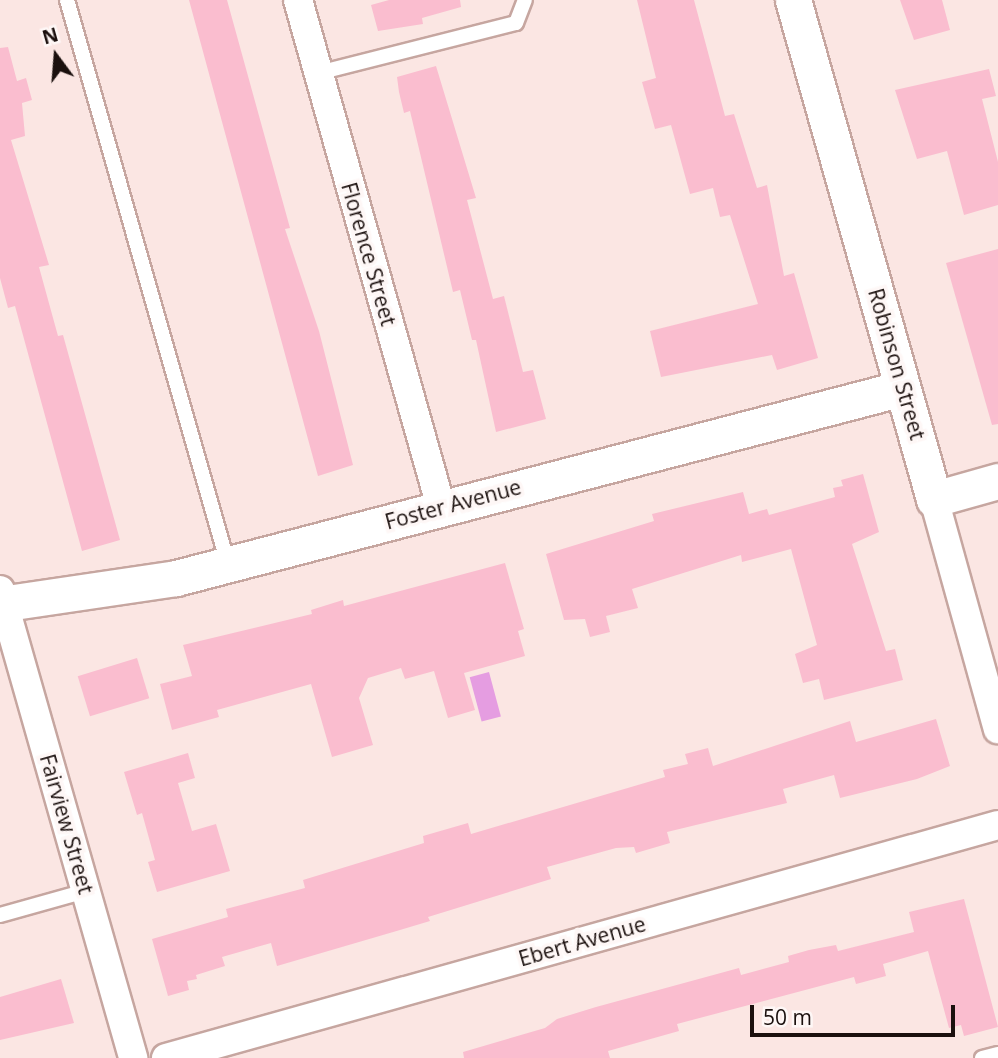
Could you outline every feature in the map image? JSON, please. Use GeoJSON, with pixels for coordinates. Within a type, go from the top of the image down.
{"type":"FeatureCollection","features":[{"type":"Feature","properties":{"kind":"street","name":"Florence Street"},"geometry":{"type":"LineString","coordinates":[[298,0],[441,507]]}},
{"type":"Feature","properties":{"kind":"street","name":"Robinson Street"},"geometry":{"type":"LineString","coordinates":[[793,0],[998,729]]}},
{"type":"Feature","properties":{"kind":"street","name":"Foster Avenue"},"geometry":{"type":"LineString","coordinates":[[1,599],[176,578],[903,388]]}},
{"type":"Feature","properties":{"kind":"street"},"geometry":{"type":"LineString","coordinates":[[934,499],[998,481]]}},
{"type":"Feature","properties":{"kind":"street","name":"Fairview Street"},"geometry":{"type":"LineString","coordinates":[[1,599],[133,1058]]}},
{"type":"Feature","properties":{"kind":"street","name":"Ebert Avenue"},"geometry":{"type":"LineString","coordinates":[[166,1058],[998,825]]}},
{"type":"Feature","properties":{"kind":"lane"},"geometry":{"type":"LineString","coordinates":[[67,0],[228,564]]}},
{"type":"Feature","properties":{"kind":"lane"},"geometry":{"type":"LineString","coordinates":[[318,73],[516,23],[525,0]]}},
{"type":"Feature","properties":{"kind":"lane"},"geometry":{"type":"LineString","coordinates":[[0,915],[86,891]]}},
{"type":"Feature","properties":{"kind":"lane"},"geometry":{"type":"LineString","coordinates":[[982,1058],[998,1054]]}},
{"type":"Feature","properties":{"kind":"shaded area"},"geometry":{"type":"Polygon","coordinates":[[[489,672],[501,716],[482,722],[470,677],[489,672]]]}},
{"type":"Feature","properties":{"kind":"building"},"geometry":{"type":"Polygon","coordinates":[[[189,0],[227,0],[290,228],[285,229],[319,331],[353,465],[318,476],[189,0]]]}},
{"type":"Feature","properties":{"kind":"building"},"geometry":{"type":"Polygon","coordinates":[[[389,0],[460,0],[461,7],[422,18],[423,24],[378,31],[371,5],[389,0]]]}},
{"type":"Feature","properties":{"kind":"building"},"geometry":{"type":"Polygon","coordinates":[[[637,0],[694,0],[725,116],[734,114],[757,188],[767,185],[784,276],[794,273],[818,358],[777,370],[772,355],[661,377],[650,331],[758,304],[730,215],[720,217],[713,188],[690,194],[671,125],[655,129],[642,82],[656,78],[637,0]]]}},
{"type":"Feature","properties":{"kind":"building"},"geometry":{"type":"Polygon","coordinates":[[[900,0],[942,0],[950,30],[914,40],[900,0]]]}},
{"type":"Feature","properties":{"kind":"building"},"geometry":{"type":"Polygon","coordinates":[[[8,47],[17,81],[26,78],[32,100],[22,103],[25,136],[11,140],[49,265],[39,267],[58,336],[63,335],[120,540],[82,551],[15,306],[8,308],[0,278],[0,48],[8,47]]]}},
{"type":"Feature","properties":{"kind":"building"},"geometry":{"type":"Polygon","coordinates":[[[436,66],[476,198],[467,200],[493,299],[504,296],[523,372],[533,370],[546,419],[496,432],[476,340],[472,340],[460,290],[453,292],[410,111],[404,113],[399,92],[397,77],[436,66]]]}},
{"type":"Feature","properties":{"kind":"building"},"geometry":{"type":"Polygon","coordinates":[[[989,69],[996,96],[982,99],[998,162],[998,205],[964,215],[947,151],[917,159],[895,90],[989,69]]]}},
{"type":"Feature","properties":{"kind":"building"},"geometry":{"type":"Polygon","coordinates":[[[998,249],[998,424],[992,425],[946,263],[998,249]]]}},
{"type":"Feature","properties":{"kind":"building"},"geometry":{"type":"Polygon","coordinates":[[[863,474],[879,532],[852,544],[886,651],[895,649],[903,680],[824,700],[819,679],[803,683],[795,654],[817,645],[791,549],[742,562],[741,555],[632,589],[638,608],[606,616],[610,632],[590,637],[585,619],[564,620],[546,554],[654,521],[652,514],[743,492],[749,514],[767,509],[769,515],[835,497],[833,488],[843,486],[841,480],[863,474]]]}},
{"type":"Feature","properties":{"kind":"building"},"geometry":{"type":"Polygon","coordinates":[[[505,563],[524,629],[518,631],[525,656],[464,673],[475,710],[448,718],[434,671],[405,679],[401,668],[368,678],[359,698],[373,745],[332,757],[311,684],[217,710],[219,717],[172,730],[160,684],[192,676],[183,645],[312,614],[311,610],[343,600],[344,606],[505,563]]]}},
{"type":"Feature","properties":{"kind":"building"},"geometry":{"type":"Polygon","coordinates":[[[137,658],[149,698],[90,716],[78,676],[137,658]]]}},
{"type":"Feature","properties":{"kind":"building"},"geometry":{"type":"Polygon","coordinates":[[[936,719],[950,766],[917,779],[840,798],[834,775],[783,789],[787,803],[667,832],[670,843],[636,853],[634,847],[616,848],[547,867],[551,879],[428,917],[430,921],[400,930],[277,966],[271,943],[222,957],[225,966],[196,975],[197,979],[187,981],[189,990],[168,996],[152,939],[228,917],[226,909],[305,888],[303,880],[424,843],[423,836],[468,823],[471,834],[665,777],[663,770],[688,764],[685,754],[708,748],[713,766],[850,721],[856,742],[936,719]]]}},
{"type":"Feature","properties":{"kind":"building"},"geometry":{"type":"Polygon","coordinates":[[[188,753],[195,778],[178,783],[192,831],[216,824],[230,871],[157,892],[148,862],[155,860],[142,813],[137,815],[124,772],[188,753]]]}},
{"type":"Feature","properties":{"kind":"building"},"geometry":{"type":"Polygon","coordinates":[[[964,899],[998,1027],[964,1036],[961,1025],[949,1028],[928,951],[883,964],[886,976],[856,984],[854,977],[677,1024],[679,1031],[608,1051],[610,1058],[464,1058],[463,1052],[545,1028],[557,1019],[596,1007],[739,968],[741,975],[789,962],[788,956],[809,950],[836,945],[838,951],[914,932],[909,912],[964,899]]]}},
{"type":"Feature","properties":{"kind":"building"},"geometry":{"type":"Polygon","coordinates":[[[61,979],[74,1023],[0,1040],[0,997],[61,979]]]}}]}
